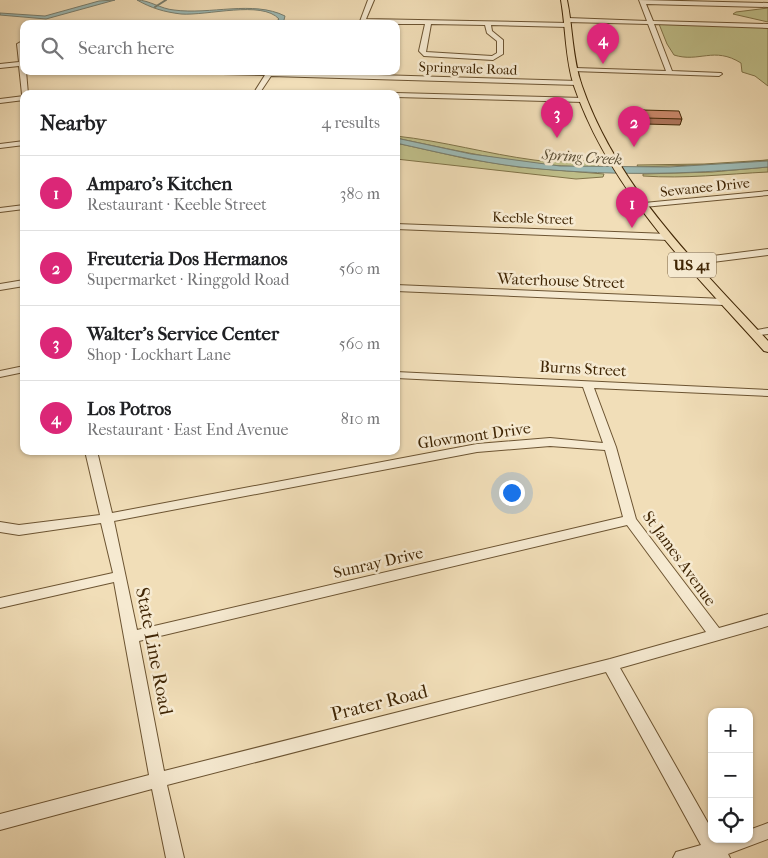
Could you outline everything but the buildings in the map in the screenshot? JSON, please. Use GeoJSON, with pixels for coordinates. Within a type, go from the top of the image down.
{"type":"FeatureCollection","features":[{"type":"Feature","properties":{"kind":"main road","name":"US 41"},"geometry":{"type":"LineString","coordinates":[[564,0],[574,70],[583,100],[614,162],[668,237],[724,302],[768,348]]}},
{"type":"Feature","properties":{"kind":"street"},"geometry":{"type":"LineString","coordinates":[[364,20],[371,0]]}},
{"type":"Feature","properties":{"kind":"street"},"geometry":{"type":"LineString","coordinates":[[557,0],[564,0]]}},
{"type":"Feature","properties":{"kind":"street"},"geometry":{"type":"LineString","coordinates":[[670,72],[652,22],[642,1],[751,2],[768,5]]}},
{"type":"Feature","properties":{"kind":"street"},"geometry":{"type":"LineString","coordinates":[[400,23],[488,25],[652,22],[768,26]]}},
{"type":"Feature","properties":{"kind":"street"},"geometry":{"type":"LineString","coordinates":[[428,23],[422,51],[424,54],[493,58],[500,54],[500,40],[489,32],[488,25]]}},
{"type":"Feature","properties":{"kind":"street"},"geometry":{"type":"LineString","coordinates":[[0,66],[20,66]]}},
{"type":"Feature","properties":{"kind":"street"},"geometry":{"type":"LineString","coordinates":[[574,70],[719,74]]}},
{"type":"Feature","properties":{"kind":"street"},"geometry":{"type":"LineString","coordinates":[[24,75],[25,90]]}},
{"type":"Feature","properties":{"kind":"street"},"geometry":{"type":"LineString","coordinates":[[259,90],[268,75]]}},
{"type":"Feature","properties":{"kind":"street","name":"Springvale Road"},"geometry":{"type":"LineString","coordinates":[[302,75],[315,75]]}},
{"type":"Feature","properties":{"kind":"street","name":"Springvale Road"},"geometry":{"type":"LineString","coordinates":[[366,75],[578,83]]}},
{"type":"Feature","properties":{"kind":"street"},"geometry":{"type":"LineString","coordinates":[[400,95],[583,100]]}},
{"type":"Feature","properties":{"kind":"street"},"geometry":{"type":"LineString","coordinates":[[0,101],[20,98]]}},
{"type":"Feature","properties":{"kind":"street"},"geometry":{"type":"LineString","coordinates":[[0,146],[20,144]]}},
{"type":"Feature","properties":{"kind":"street","name":"Sewanee Drive"},"geometry":{"type":"LineString","coordinates":[[644,206],[768,193]]}},
{"type":"Feature","properties":{"kind":"street"},"geometry":{"type":"LineString","coordinates":[[0,210],[20,207]]}},
{"type":"Feature","properties":{"kind":"street","name":"Keeble Street"},"geometry":{"type":"LineString","coordinates":[[400,226],[668,237]]}},
{"type":"Feature","properties":{"kind":"street"},"geometry":{"type":"LineString","coordinates":[[690,262],[768,252]]}},
{"type":"Feature","properties":{"kind":"street"},"geometry":{"type":"LineString","coordinates":[[0,287],[20,284]]}},
{"type":"Feature","properties":{"kind":"street","name":"Waterhouse Street"},"geometry":{"type":"LineString","coordinates":[[400,288],[724,302]]}},
{"type":"Feature","properties":{"kind":"street"},"geometry":{"type":"LineString","coordinates":[[754,333],[768,331]]}},
{"type":"Feature","properties":{"kind":"street"},"geometry":{"type":"LineString","coordinates":[[0,374],[20,370]]}},
{"type":"Feature","properties":{"kind":"street","name":"Burns Street"},"geometry":{"type":"LineString","coordinates":[[400,375],[768,394]]}},
{"type":"Feature","properties":{"kind":"street","name":"St James Avenue"},"geometry":{"type":"LineString","coordinates":[[587,384],[610,447],[630,520],[715,634]]}},
{"type":"Feature","properties":{"kind":"street","name":"Glowmont Drive"},"geometry":{"type":"LineString","coordinates":[[0,527],[19,530],[108,518],[477,448],[550,442],[610,447]]}},
{"type":"Feature","properties":{"kind":"street","name":"State Line Road"},"geometry":{"type":"LineString","coordinates":[[92,455],[108,518],[133,637],[158,780],[175,858]]}},
{"type":"Feature","properties":{"kind":"street","name":"Sunray Drive"},"geometry":{"type":"LineString","coordinates":[[133,637],[630,520]]}},
{"type":"Feature","properties":{"kind":"street"},"geometry":{"type":"LineString","coordinates":[[0,602],[120,576]]}},
{"type":"Feature","properties":{"kind":"street","name":"Prater Road"},"geometry":{"type":"LineString","coordinates":[[0,822],[610,665],[768,620]]}},
{"type":"Feature","properties":{"kind":"street"},"geometry":{"type":"LineString","coordinates":[[610,665],[717,854]]}},
{"type":"Feature","properties":{"kind":"street"},"geometry":{"type":"LineString","coordinates":[[753,837],[768,831]]}},
{"type":"Feature","properties":{"kind":"street"},"geometry":{"type":"LineString","coordinates":[[682,858],[717,854],[738,843]]}},
{"type":"Feature","properties":{"kind":"green space"},"geometry":{"type":"Polygon","coordinates":[[[768,8],[768,22],[733,14],[736,12],[768,8]]]}},
{"type":"Feature","properties":{"kind":"green space"},"geometry":{"type":"Polygon","coordinates":[[[659,24],[768,27],[768,86],[755,76],[742,72],[741,63],[731,58],[715,55],[683,57],[674,55],[667,44],[659,24]]]}},
{"type":"Feature","properties":{"kind":"green space"},"geometry":{"type":"Polygon","coordinates":[[[400,137],[534,160],[592,161],[600,167],[548,165],[446,149],[400,139],[400,137]]]}},
{"type":"Feature","properties":{"kind":"green space"},"geometry":{"type":"Polygon","coordinates":[[[400,144],[468,159],[519,167],[604,174],[603,177],[576,179],[400,159],[400,144]]]}},
{"type":"Feature","properties":{"kind":"green space"},"geometry":{"type":"Polygon","coordinates":[[[768,160],[727,164],[638,167],[637,165],[704,164],[768,160]]]}},
{"type":"Feature","properties":{"kind":"green space"},"geometry":{"type":"Polygon","coordinates":[[[768,167],[768,172],[690,177],[643,176],[643,174],[712,172],[768,167]]]}},
{"type":"Feature","properties":{"kind":"water"},"geometry":{"type":"Polygon","coordinates":[[[115,0],[46,19],[0,15],[0,13],[45,16],[99,1],[115,0]]]}},
{"type":"Feature","properties":{"kind":"water"},"geometry":{"type":"Polygon","coordinates":[[[137,0],[174,10],[202,11],[245,8],[273,11],[285,16],[284,20],[278,20],[279,19],[271,13],[260,10],[181,14],[147,5],[137,0]]]}},
{"type":"Feature","properties":{"kind":"water"},"geometry":{"type":"Polygon","coordinates":[[[400,139],[471,154],[560,166],[669,167],[768,161],[768,167],[675,173],[582,172],[504,165],[400,144],[400,139]]]}},
{"type":"Feature","properties":{"kind":"waterway"},"geometry":{"type":"LineString","coordinates":[[155,7],[166,0]]}},
{"type":"Feature","properties":{"kind":"place","name":"Los Potros"},"geometry":{"type":"Point","coordinates":[603,64]}},
{"type":"Feature","properties":{"kind":"place","name":"Walter's Service Center"},"geometry":{"type":"Point","coordinates":[557,138]}},
{"type":"Feature","properties":{"kind":"place","name":"Freuteria Dos Hermanos"},"geometry":{"type":"Point","coordinates":[634,147]}},
{"type":"Feature","properties":{"kind":"place","name":"Amparo's Kitchen"},"geometry":{"type":"Point","coordinates":[632,228]}},
{"type":"Feature","properties":{"kind":"water label","name":"Spring Creek"},"geometry":{"type":"Point","coordinates":[582,157]}}]}
